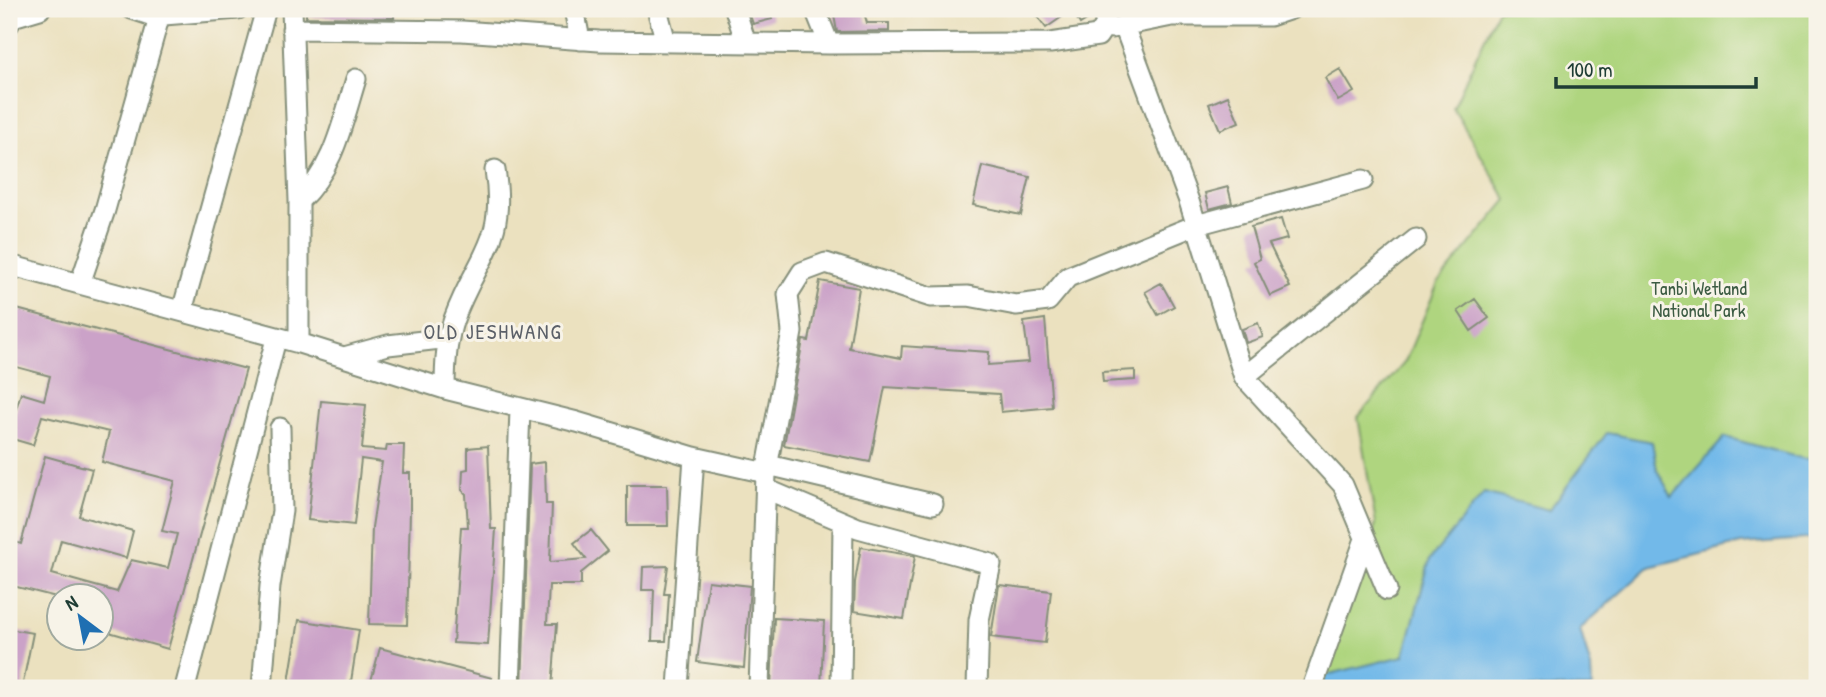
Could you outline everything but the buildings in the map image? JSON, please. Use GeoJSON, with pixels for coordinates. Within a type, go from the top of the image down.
{"type":"FeatureCollection","features":[{"type":"Feature","properties":{"kind":"street"},"geometry":{"type":"LineString","coordinates":[[9,24],[13,17],[40,9]]}},
{"type":"Feature","properties":{"kind":"street"},"geometry":{"type":"LineString","coordinates":[[132,9],[164,15],[238,9]]}},
{"type":"Feature","properties":{"kind":"street"},"geometry":{"type":"LineString","coordinates":[[182,311],[267,9]]}},
{"type":"Feature","properties":{"kind":"street"},"geometry":{"type":"LineString","coordinates":[[292,9],[299,201],[299,343]]}},
{"type":"Feature","properties":{"kind":"street"},"geometry":{"type":"LineString","coordinates":[[574,9],[580,40]]}},
{"type":"Feature","properties":{"kind":"street"},"geometry":{"type":"LineString","coordinates":[[657,9],[666,42]]}},
{"type":"Feature","properties":{"kind":"street"},"geometry":{"type":"LineString","coordinates":[[735,9],[746,43]]}},
{"type":"Feature","properties":{"kind":"street"},"geometry":{"type":"LineString","coordinates":[[815,9],[829,44]]}},
{"type":"Feature","properties":{"kind":"street"},"geometry":{"type":"LineString","coordinates":[[1102,9],[1114,27],[1196,225],[1244,377],[1343,485],[1387,590]]}},
{"type":"Feature","properties":{"kind":"street"},"geometry":{"type":"LineString","coordinates":[[292,29],[462,31],[580,40],[666,42],[1050,43],[1098,36],[1114,27],[1170,12],[1270,16],[1291,9]]}},
{"type":"Feature","properties":{"kind":"street"},"geometry":{"type":"LineString","coordinates":[[80,284],[105,209],[161,13]]}},
{"type":"Feature","properties":{"kind":"street"},"geometry":{"type":"LineString","coordinates":[[299,201],[321,177],[334,153],[356,79]]}},
{"type":"Feature","properties":{"kind":"street"},"geometry":{"type":"LineString","coordinates":[[445,389],[449,338],[455,316],[496,230],[499,212],[495,170]]}},
{"type":"Feature","properties":{"kind":"street"},"geometry":{"type":"LineString","coordinates":[[759,688],[767,476],[792,332],[788,293],[802,272],[826,263],[931,296],[968,296],[1016,305],[1048,300],[1068,277],[1196,225],[1363,180]]}},
{"type":"Feature","properties":{"kind":"street"},"geometry":{"type":"LineString","coordinates":[[1244,377],[1416,239]]}},
{"type":"Feature","properties":{"kind":"street"},"geometry":{"type":"LineString","coordinates":[[10,271],[80,284],[182,311],[276,339],[299,343],[445,389],[577,422],[767,476],[933,504]]}},
{"type":"Feature","properties":{"kind":"street"},"geometry":{"type":"LineString","coordinates":[[344,357],[388,345],[449,338]]}},
{"type":"Feature","properties":{"kind":"street"},"geometry":{"type":"LineString","coordinates":[[185,688],[276,339]]}},
{"type":"Feature","properties":{"kind":"street"},"geometry":{"type":"LineString","coordinates":[[510,688],[520,409]]}},
{"type":"Feature","properties":{"kind":"street"},"geometry":{"type":"LineString","coordinates":[[262,688],[270,586],[282,511],[280,428]]}},
{"type":"Feature","properties":{"kind":"street"},"geometry":{"type":"LineString","coordinates":[[678,688],[694,457]]}},
{"type":"Feature","properties":{"kind":"street"},"geometry":{"type":"LineString","coordinates":[[767,476],[843,522],[991,564],[979,620],[977,688]]}},
{"type":"Feature","properties":{"kind":"street"},"geometry":{"type":"LineString","coordinates":[[841,688],[843,522]]}},
{"type":"Feature","properties":{"kind":"street"},"geometry":{"type":"LineString","coordinates":[[1312,688],[1365,539]]}},
{"type":"Feature","properties":{"kind":"green space","name":"Tanbi Wetland National Park"},"geometry":{"type":"Polygon","coordinates":[[[1498,9],[1817,9],[1817,516],[1672,497],[1657,470],[1652,442],[1607,433],[1549,510],[1430,559],[1404,656],[1326,675],[1376,524],[1358,417],[1405,362],[1438,283],[1507,200],[1453,108],[1498,9]]]}},
{"type":"Feature","properties":{"kind":"water"},"geometry":{"type":"Polygon","coordinates":[[[1607,433],[1652,442],[1657,470],[1672,497],[1725,437],[1804,459],[1817,458],[1817,538],[1741,544],[1649,567],[1580,629],[1591,668],[1592,688],[1321,688],[1326,675],[1404,656],[1430,559],[1484,493],[1549,510],[1607,433]]]}},
{"type":"Feature","properties":{"kind":"district","name":"OLD JESHWANG"},"geometry":{"type":"Point","coordinates":[493,331]}}]}
